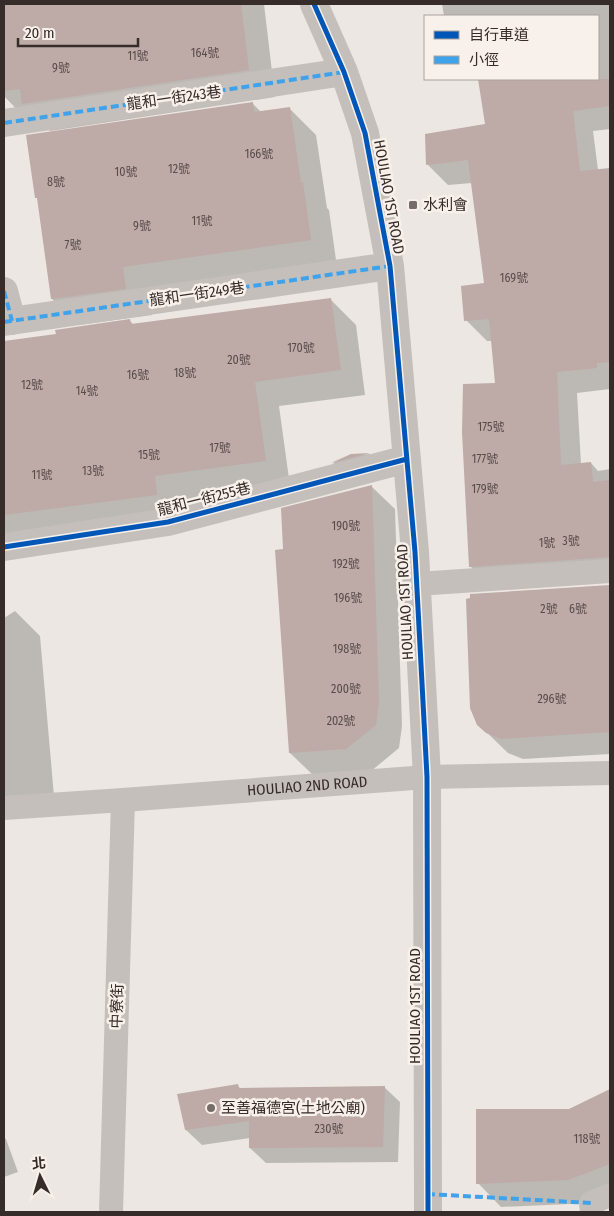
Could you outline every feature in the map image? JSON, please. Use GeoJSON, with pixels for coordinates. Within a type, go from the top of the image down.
{"type":"FeatureCollection","features":[{"type":"Feature","properties":{"kind":"street","name":"HOULIAO 1ST ROAD"},"geometry":{"type":"LineString","coordinates":[[314,4],[344,72],[365,133],[390,266],[417,584],[427,777],[428,1212]]}},
{"type":"Feature","properties":{"kind":"street","name":"龍和一街243巷"},"geometry":{"type":"LineString","coordinates":[[4,123],[344,72]]}},
{"type":"Feature","properties":{"kind":"street","name":"龍和一街249巷"},"geometry":{"type":"LineString","coordinates":[[8,321],[390,266]]}},
{"type":"Feature","properties":{"kind":"street"},"geometry":{"type":"LineString","coordinates":[[4,291],[8,321]]}},
{"type":"Feature","properties":{"kind":"street","name":"龍和一街255巷"},"geometry":{"type":"LineString","coordinates":[[4,548],[168,522],[407,459]]}},
{"type":"Feature","properties":{"kind":"lane"},"geometry":{"type":"LineString","coordinates":[[417,584],[610,571]]}},
{"type":"Feature","properties":{"kind":"lane","name":"HOULIAO 2ND ROAD"},"geometry":{"type":"LineString","coordinates":[[4,808],[427,777],[610,773]]}},
{"type":"Feature","properties":{"kind":"lane","name":"中寮街"},"geometry":{"type":"LineString","coordinates":[[111,1212],[123,800]]}},
{"type":"Feature","properties":{"kind":"lane"},"geometry":{"type":"LineString","coordinates":[[592,1212],[591,1203],[610,1195]]}},
{"type":"Feature","properties":{"kind":"building"},"geometry":{"type":"Polygon","coordinates":[[[4,4],[241,4],[249,70],[22,104],[20,89],[4,91],[4,4]]]}},
{"type":"Feature","properties":{"kind":"building"},"geometry":{"type":"Polygon","coordinates":[[[610,79],[610,106],[573,111],[580,171],[610,168],[610,362],[597,363],[597,368],[557,372],[561,465],[591,462],[593,482],[610,480],[610,557],[469,567],[462,432],[463,384],[495,383],[489,319],[464,321],[461,286],[484,283],[468,160],[426,165],[425,134],[485,124],[478,80],[610,79]]]}},
{"type":"Feature","properties":{"kind":"building"},"geometry":{"type":"Polygon","coordinates":[[[253,102],[254,112],[290,107],[311,240],[123,267],[126,289],[51,299],[26,135],[253,102]]]}},
{"type":"Feature","properties":{"kind":"building"},"geometry":{"type":"Polygon","coordinates":[[[331,298],[341,370],[255,382],[266,461],[155,476],[157,495],[4,515],[4,341],[56,334],[55,330],[130,319],[131,324],[331,298]]]}},
{"type":"Feature","properties":{"kind":"building"},"geometry":{"type":"Polygon","coordinates":[[[370,453],[331,463],[351,454],[370,453]]]}},
{"type":"Feature","properties":{"kind":"building"},"geometry":{"type":"Polygon","coordinates":[[[372,485],[379,702],[376,725],[346,749],[289,753],[275,550],[283,549],[281,508],[372,485]]]}},
{"type":"Feature","properties":{"kind":"building"},"geometry":{"type":"Polygon","coordinates":[[[610,585],[610,732],[501,739],[486,733],[477,725],[470,708],[466,599],[470,598],[470,594],[610,585]]]}},
{"type":"Feature","properties":{"kind":"building"},"geometry":{"type":"Polygon","coordinates":[[[238,1084],[239,1088],[385,1086],[383,1147],[249,1148],[249,1121],[185,1130],[177,1094],[238,1084]]]}},
{"type":"Feature","properties":{"kind":"building"},"geometry":{"type":"Polygon","coordinates":[[[610,1089],[610,1164],[568,1180],[476,1184],[476,1109],[569,1109],[610,1089]]]}},
{"type":"Feature","properties":{"kind":"marked path"},"geometry":{"type":"LineString","coordinates":[[4,123],[344,72]]}},
{"type":"Feature","properties":{"kind":"marked path"},"geometry":{"type":"LineString","coordinates":[[4,322],[390,266]]}},
{"type":"Feature","properties":{"kind":"marked path"},"geometry":{"type":"LineString","coordinates":[[4,291],[12,321]]}},
{"type":"Feature","properties":{"kind":"marked path"},"geometry":{"type":"LineString","coordinates":[[427,1194],[591,1203]]}},
{"type":"Feature","properties":{"kind":"cycle path"},"geometry":{"type":"LineString","coordinates":[[314,4],[344,72],[365,133],[390,266],[415,552],[427,777],[428,1212]]}},
{"type":"Feature","properties":{"kind":"cycle path"},"geometry":{"type":"LineString","coordinates":[[4,547],[168,522],[407,459]]}},
{"type":"Feature","properties":{"kind":"place","name":"水利會"},"geometry":{"type":"Point","coordinates":[413,205]}},
{"type":"Feature","properties":{"kind":"place","name":"至善福德宮(土地公廟)"},"geometry":{"type":"Point","coordinates":[211,1108]}}]}
